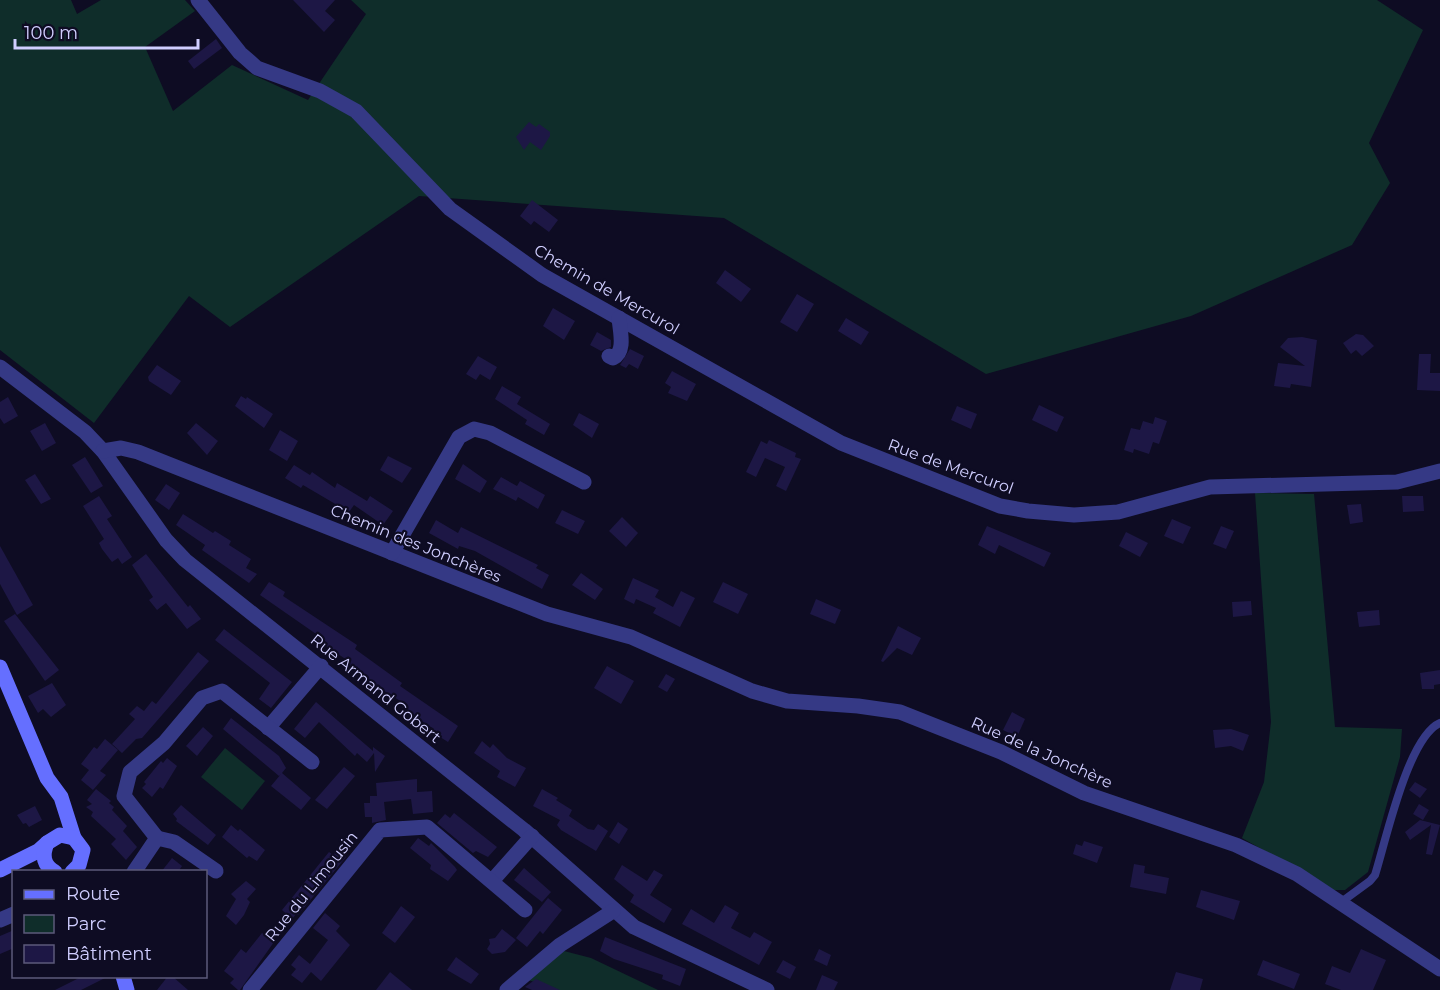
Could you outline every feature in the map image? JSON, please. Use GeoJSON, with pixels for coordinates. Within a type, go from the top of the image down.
{"type":"FeatureCollection","features":[{"type":"Feature","properties":{"kind":"main road"},"geometry":{"type":"LineString","coordinates":[[0,668],[46,778],[61,797],[74,838],[83,850],[85,865]]}},
{"type":"Feature","properties":{"kind":"main road"},"geometry":{"type":"LineString","coordinates":[[0,870],[60,835],[74,838]]}},
{"type":"Feature","properties":{"kind":"main road"},"geometry":{"type":"LineString","coordinates":[[47,843],[44,858],[51,868]]}},
{"type":"Feature","properties":{"kind":"main road"},"geometry":{"type":"LineString","coordinates":[[18,861],[51,868]]}},
{"type":"Feature","properties":{"kind":"street","name":"Chemin de Mercurol"},"geometry":{"type":"LineString","coordinates":[[198,0],[240,53],[257,68],[320,91],[356,111],[450,209],[542,275],[685,356]]}},
{"type":"Feature","properties":{"kind":"street"},"geometry":{"type":"LineString","coordinates":[[609,356],[613,358],[618,356],[621,349],[619,318]]}},
{"type":"Feature","properties":{"kind":"street","name":"Rue de Mercurol"},"geometry":{"type":"LineString","coordinates":[[685,356],[840,443],[1000,506],[1028,511],[1074,515],[1118,512],[1210,488],[1397,482],[1440,471]]}},
{"type":"Feature","properties":{"kind":"street","name":"Rue Armand Gobert"},"geometry":{"type":"LineString","coordinates":[[0,367],[85,432],[103,452],[166,540],[185,560],[532,836],[613,911],[634,927],[766,990]]}},
{"type":"Feature","properties":{"kind":"street"},"geometry":{"type":"LineString","coordinates":[[392,553],[459,437],[474,429],[490,433],[584,483]]}},
{"type":"Feature","properties":{"kind":"street","name":"Chemin des Jonchères"},"geometry":{"type":"LineString","coordinates":[[103,452],[121,448],[138,452],[547,614],[631,637],[717,675]]}},
{"type":"Feature","properties":{"kind":"street"},"geometry":{"type":"LineString","coordinates":[[268,728],[321,666]]}},
{"type":"Feature","properties":{"kind":"street","name":"Rue de la Jonchère"},"geometry":{"type":"LineString","coordinates":[[717,675],[787,701],[858,706],[900,712],[1001,752],[1084,793],[1236,845],[1297,874],[1440,969]]}},
{"type":"Feature","properties":{"kind":"street"},"geometry":{"type":"LineString","coordinates":[[216,870],[174,842],[158,838],[124,796],[130,772],[164,743],[202,698],[222,691],[312,762]]}},
{"type":"Feature","properties":{"kind":"street","name":"Rue du Limousin"},"geometry":{"type":"LineString","coordinates":[[250,990],[380,830],[427,827],[525,910]]}},
{"type":"Feature","properties":{"kind":"street"},"geometry":{"type":"LineString","coordinates":[[492,881],[532,836]]}},
{"type":"Feature","properties":{"kind":"street"},"geometry":{"type":"LineString","coordinates":[[135,870],[158,838]]}},
{"type":"Feature","properties":{"kind":"street"},"geometry":{"type":"LineString","coordinates":[[507,990],[561,945],[613,911]]}},
{"type":"Feature","properties":{"kind":"lane"},"geometry":{"type":"LineString","coordinates":[[1340,903],[1370,881],[1375,874],[1413,753],[1425,735],[1440,723]]}},
{"type":"Feature","properties":{"kind":"green space"},"geometry":{"type":"Polygon","coordinates":[[[0,0],[71,0],[77,14],[101,0],[185,0],[195,11],[145,47],[173,111],[232,65],[308,100],[366,14],[351,0],[1377,0],[1423,30],[1369,143],[1390,183],[1352,245],[1191,316],[986,374],[724,218],[419,196],[230,327],[189,296],[94,423],[0,350],[0,0]]]}},
{"type":"Feature","properties":{"kind":"green space"},"geometry":{"type":"Polygon","coordinates":[[[1255,493],[1314,494],[1335,727],[1402,729],[1400,757],[1368,872],[1345,890],[1334,890],[1242,838],[1264,782],[1271,722],[1255,493]]]}},
{"type":"Feature","properties":{"kind":"green space"},"geometry":{"type":"Polygon","coordinates":[[[225,748],[265,781],[242,810],[201,777],[225,748]]]}},
{"type":"Feature","properties":{"kind":"green space"},"geometry":{"type":"Polygon","coordinates":[[[564,951],[591,958],[658,990],[559,990],[528,980],[564,951]]]}},
{"type":"Feature","properties":{"kind":"building"},"geometry":{"type":"Polygon","coordinates":[[[293,0],[335,0],[325,11],[335,20],[324,32],[293,0]]]}},
{"type":"Feature","properties":{"kind":"building"},"geometry":{"type":"Polygon","coordinates":[[[216,39],[222,48],[194,69],[188,61],[216,39]]]}},
{"type":"Feature","properties":{"kind":"building"},"geometry":{"type":"Polygon","coordinates":[[[529,122],[536,127],[539,124],[550,132],[541,150],[530,142],[524,150],[516,137],[529,122]]]}},
{"type":"Feature","properties":{"kind":"building"},"geometry":{"type":"Polygon","coordinates":[[[532,200],[558,220],[549,232],[534,221],[531,225],[520,216],[532,200]]]}},
{"type":"Feature","properties":{"kind":"building"},"geometry":{"type":"Polygon","coordinates":[[[725,270],[751,289],[741,302],[716,283],[725,270]]]}},
{"type":"Feature","properties":{"kind":"building"},"geometry":{"type":"Polygon","coordinates":[[[797,294],[814,304],[797,332],[780,322],[797,294]]]}},
{"type":"Feature","properties":{"kind":"building"},"geometry":{"type":"Polygon","coordinates":[[[553,308],[575,321],[564,340],[543,326],[553,308]]]}},
{"type":"Feature","properties":{"kind":"building"},"geometry":{"type":"Polygon","coordinates":[[[846,318],[869,332],[861,345],[838,331],[846,318]]]}},
{"type":"Feature","properties":{"kind":"building"},"geometry":{"type":"Polygon","coordinates":[[[597,332],[611,340],[611,347],[601,351],[590,345],[597,332]]]}},
{"type":"Feature","properties":{"kind":"building"},"geometry":{"type":"Polygon","coordinates":[[[1356,334],[1363,335],[1374,346],[1362,356],[1356,350],[1351,354],[1343,343],[1356,334]]]}},
{"type":"Feature","properties":{"kind":"building"},"geometry":{"type":"Polygon","coordinates":[[[1302,337],[1317,340],[1311,387],[1291,384],[1290,388],[1274,386],[1278,363],[1305,366],[1280,347],[1288,338],[1302,337]]]}},
{"type":"Feature","properties":{"kind":"building"},"geometry":{"type":"Polygon","coordinates":[[[630,349],[644,356],[638,369],[629,364],[626,368],[620,365],[630,349]]]}},
{"type":"Feature","properties":{"kind":"building"},"geometry":{"type":"Polygon","coordinates":[[[1419,354],[1431,354],[1430,373],[1440,373],[1440,391],[1417,390],[1419,354]]]}},
{"type":"Feature","properties":{"kind":"building"},"geometry":{"type":"Polygon","coordinates":[[[478,356],[497,367],[490,380],[480,374],[476,380],[466,374],[478,356]]]}},
{"type":"Feature","properties":{"kind":"building"},"geometry":{"type":"Polygon","coordinates":[[[157,365],[181,381],[171,395],[149,381],[148,377],[157,365]]]}},
{"type":"Feature","properties":{"kind":"building"},"geometry":{"type":"Polygon","coordinates":[[[672,371],[696,384],[687,401],[668,393],[671,387],[665,383],[672,371]]]}},
{"type":"Feature","properties":{"kind":"building"},"geometry":{"type":"Polygon","coordinates":[[[502,386],[521,397],[517,404],[550,424],[544,435],[525,424],[527,420],[495,399],[502,386]]]}},
{"type":"Feature","properties":{"kind":"building"},"geometry":{"type":"Polygon","coordinates":[[[241,396],[246,399],[247,397],[273,414],[264,428],[235,406],[241,396]]]}},
{"type":"Feature","properties":{"kind":"building"},"geometry":{"type":"Polygon","coordinates":[[[8,397],[18,416],[4,424],[0,418],[0,402],[8,397]]]}},
{"type":"Feature","properties":{"kind":"building"},"geometry":{"type":"Polygon","coordinates":[[[1039,405],[1064,417],[1057,432],[1032,420],[1039,405]]]}},
{"type":"Feature","properties":{"kind":"building"},"geometry":{"type":"Polygon","coordinates":[[[957,406],[977,414],[971,429],[951,420],[957,406]]]}},
{"type":"Feature","properties":{"kind":"building"},"geometry":{"type":"Polygon","coordinates":[[[579,413],[599,424],[592,438],[573,425],[579,413]]]}},
{"type":"Feature","properties":{"kind":"building"},"geometry":{"type":"Polygon","coordinates":[[[1155,417],[1167,421],[1159,444],[1153,442],[1149,454],[1134,449],[1133,453],[1124,450],[1131,428],[1140,430],[1143,421],[1153,424],[1155,417]]]}},
{"type":"Feature","properties":{"kind":"building"},"geometry":{"type":"Polygon","coordinates":[[[45,423],[56,443],[42,451],[30,431],[45,423]]]}},
{"type":"Feature","properties":{"kind":"building"},"geometry":{"type":"Polygon","coordinates":[[[196,423],[218,441],[207,455],[187,433],[196,423]]]}},
{"type":"Feature","properties":{"kind":"building"},"geometry":{"type":"Polygon","coordinates":[[[280,430],[298,441],[287,461],[269,450],[280,430]]]}},
{"type":"Feature","properties":{"kind":"building"},"geometry":{"type":"Polygon","coordinates":[[[769,440],[796,453],[795,457],[801,459],[786,491],[776,486],[785,467],[765,458],[756,477],[746,472],[761,441],[767,444],[769,440]]]}},
{"type":"Feature","properties":{"kind":"building"},"geometry":{"type":"Polygon","coordinates":[[[388,456],[412,468],[402,483],[380,470],[388,456]]]}},
{"type":"Feature","properties":{"kind":"building"},"geometry":{"type":"Polygon","coordinates":[[[85,457],[103,486],[91,493],[72,465],[85,457]]]}},
{"type":"Feature","properties":{"kind":"building"},"geometry":{"type":"Polygon","coordinates":[[[463,464],[487,481],[480,493],[455,479],[463,464]]]}},
{"type":"Feature","properties":{"kind":"building"},"geometry":{"type":"Polygon","coordinates":[[[294,465],[310,475],[312,472],[335,488],[337,483],[367,501],[370,496],[393,511],[383,525],[354,505],[349,512],[303,485],[301,488],[285,478],[294,465]]]}},
{"type":"Feature","properties":{"kind":"building"},"geometry":{"type":"Polygon","coordinates":[[[35,474],[51,499],[41,504],[25,480],[35,474]]]}},
{"type":"Feature","properties":{"kind":"building"},"geometry":{"type":"Polygon","coordinates":[[[501,477],[517,486],[520,481],[545,495],[538,509],[518,497],[516,501],[493,489],[501,477]]]}},
{"type":"Feature","properties":{"kind":"building"},"geometry":{"type":"Polygon","coordinates":[[[166,484],[180,493],[169,510],[155,500],[166,484]]]}},
{"type":"Feature","properties":{"kind":"building"},"geometry":{"type":"Polygon","coordinates":[[[99,496],[112,516],[107,519],[132,557],[122,564],[118,558],[112,562],[102,549],[99,543],[104,539],[83,506],[99,496]]]}},
{"type":"Feature","properties":{"kind":"building"},"geometry":{"type":"Polygon","coordinates":[[[1402,496],[1423,496],[1424,511],[1403,512],[1402,496]]]}},
{"type":"Feature","properties":{"kind":"building"},"geometry":{"type":"Polygon","coordinates":[[[1361,504],[1363,522],[1350,524],[1347,505],[1361,504]]]}},
{"type":"Feature","properties":{"kind":"building"},"geometry":{"type":"Polygon","coordinates":[[[562,510],[585,521],[578,534],[555,523],[562,510]]]}},
{"type":"Feature","properties":{"kind":"building"},"geometry":{"type":"Polygon","coordinates":[[[183,514],[213,533],[215,531],[231,541],[229,545],[251,559],[246,568],[257,574],[249,583],[202,550],[205,545],[176,525],[183,514]]]}},
{"type":"Feature","properties":{"kind":"building"},"geometry":{"type":"Polygon","coordinates":[[[622,517],[638,533],[626,547],[609,531],[622,517]]]}},
{"type":"Feature","properties":{"kind":"building"},"geometry":{"type":"Polygon","coordinates":[[[1172,519],[1191,527],[1183,544],[1164,536],[1172,519]]]}},
{"type":"Feature","properties":{"kind":"building"},"geometry":{"type":"Polygon","coordinates":[[[436,520],[458,533],[461,527],[538,565],[536,568],[549,575],[542,589],[475,551],[459,546],[458,549],[429,533],[436,520]]]}},
{"type":"Feature","properties":{"kind":"building"},"geometry":{"type":"Polygon","coordinates":[[[987,526],[1051,553],[1044,567],[999,545],[995,554],[978,545],[987,526]]]}},
{"type":"Feature","properties":{"kind":"building"},"geometry":{"type":"Polygon","coordinates":[[[1221,526],[1234,531],[1226,549],[1213,544],[1221,526]]]}},
{"type":"Feature","properties":{"kind":"building"},"geometry":{"type":"Polygon","coordinates":[[[1126,532],[1148,543],[1140,557],[1119,546],[1126,532]]]}},
{"type":"Feature","properties":{"kind":"building"},"geometry":{"type":"Polygon","coordinates":[[[0,546],[33,605],[17,615],[0,584],[0,546]]]}},
{"type":"Feature","properties":{"kind":"building"},"geometry":{"type":"Polygon","coordinates":[[[146,554],[188,607],[190,605],[201,619],[187,629],[166,603],[157,610],[149,600],[153,597],[132,565],[146,554]]]}},
{"type":"Feature","properties":{"kind":"building"},"geometry":{"type":"Polygon","coordinates":[[[581,573],[603,589],[595,600],[572,585],[581,573]]]}},
{"type":"Feature","properties":{"kind":"building"},"geometry":{"type":"Polygon","coordinates":[[[633,578],[659,590],[655,597],[673,607],[681,591],[695,598],[680,627],[653,613],[656,608],[636,599],[634,604],[624,599],[633,578]]]}},
{"type":"Feature","properties":{"kind":"building"},"geometry":{"type":"Polygon","coordinates":[[[269,582],[285,592],[283,596],[357,645],[355,649],[402,683],[400,686],[458,726],[448,742],[432,732],[434,729],[402,708],[405,704],[375,685],[346,663],[347,660],[317,640],[319,636],[260,595],[269,582]]]}},
{"type":"Feature","properties":{"kind":"building"},"geometry":{"type":"Polygon","coordinates":[[[723,582],[748,594],[738,614],[713,602],[723,582]]]}},
{"type":"Feature","properties":{"kind":"building"},"geometry":{"type":"Polygon","coordinates":[[[816,599],[841,610],[835,624],[810,614],[816,599]]]}},
{"type":"Feature","properties":{"kind":"building"},"geometry":{"type":"Polygon","coordinates":[[[1251,601],[1252,615],[1233,617],[1232,602],[1251,601]]]}},
{"type":"Feature","properties":{"kind":"building"},"geometry":{"type":"Polygon","coordinates":[[[1379,610],[1380,625],[1359,627],[1357,612],[1379,610]]]}},
{"type":"Feature","properties":{"kind":"building"},"geometry":{"type":"Polygon","coordinates":[[[15,614],[59,670],[45,681],[4,621],[15,614]]]}},
{"type":"Feature","properties":{"kind":"building"},"geometry":{"type":"Polygon","coordinates":[[[898,626],[921,638],[912,655],[897,648],[883,662],[881,661],[898,626]]]}},
{"type":"Feature","properties":{"kind":"building"},"geometry":{"type":"Polygon","coordinates":[[[224,629],[292,682],[271,708],[259,699],[270,683],[215,640],[224,629]]]}},
{"type":"Feature","properties":{"kind":"building"},"geometry":{"type":"Polygon","coordinates":[[[198,652],[209,661],[142,738],[136,739],[122,753],[112,744],[135,719],[129,714],[137,706],[144,711],[152,701],[156,704],[198,652]]]}},
{"type":"Feature","properties":{"kind":"building"},"geometry":{"type":"Polygon","coordinates":[[[607,666],[634,681],[621,704],[594,688],[607,666]]]}},
{"type":"Feature","properties":{"kind":"building"},"geometry":{"type":"Polygon","coordinates":[[[1440,670],[1440,684],[1434,685],[1434,689],[1422,689],[1420,673],[1440,670]]]}},
{"type":"Feature","properties":{"kind":"building"},"geometry":{"type":"Polygon","coordinates":[[[666,674],[675,679],[667,692],[658,687],[666,674]]]}},
{"type":"Feature","properties":{"kind":"building"},"geometry":{"type":"Polygon","coordinates":[[[52,683],[66,705],[51,717],[43,709],[38,713],[28,696],[52,683]]]}},
{"type":"Feature","properties":{"kind":"building"},"geometry":{"type":"Polygon","coordinates":[[[316,702],[373,751],[373,747],[385,756],[375,772],[374,753],[367,762],[357,753],[355,756],[319,722],[305,738],[294,729],[316,702]]]}},
{"type":"Feature","properties":{"kind":"building"},"geometry":{"type":"Polygon","coordinates":[[[1012,712],[1025,719],[1017,737],[1003,730],[1012,712]]]}},
{"type":"Feature","properties":{"kind":"building"},"geometry":{"type":"Polygon","coordinates":[[[231,718],[279,756],[286,768],[282,773],[311,798],[301,810],[271,786],[281,774],[279,776],[223,729],[231,718]]]}},
{"type":"Feature","properties":{"kind":"building"},"geometry":{"type":"Polygon","coordinates":[[[203,727],[213,736],[197,756],[186,746],[203,727]]]}},
{"type":"Feature","properties":{"kind":"building"},"geometry":{"type":"Polygon","coordinates":[[[1231,729],[1249,735],[1243,751],[1231,746],[1215,748],[1213,730],[1231,729]]]}},
{"type":"Feature","properties":{"kind":"building"},"geometry":{"type":"Polygon","coordinates":[[[105,739],[118,750],[100,771],[106,775],[93,790],[81,780],[89,770],[81,764],[94,747],[97,749],[105,739]]]}},
{"type":"Feature","properties":{"kind":"building"},"geometry":{"type":"Polygon","coordinates":[[[482,741],[490,748],[493,744],[507,758],[526,768],[515,787],[497,777],[500,771],[474,753],[482,741]]]}},
{"type":"Feature","properties":{"kind":"building"},"geometry":{"type":"Polygon","coordinates":[[[167,758],[177,766],[163,789],[160,787],[152,797],[142,788],[146,784],[144,782],[161,761],[163,763],[167,758]]]}},
{"type":"Feature","properties":{"kind":"building"},"geometry":{"type":"Polygon","coordinates":[[[344,767],[355,776],[327,809],[315,800],[344,767]]]}},
{"type":"Feature","properties":{"kind":"building"},"geometry":{"type":"Polygon","coordinates":[[[417,779],[417,792],[432,791],[433,812],[413,814],[411,799],[384,802],[386,820],[372,823],[372,817],[365,817],[364,803],[370,803],[370,796],[377,796],[376,783],[417,779]]]}},
{"type":"Feature","properties":{"kind":"building"},"geometry":{"type":"Polygon","coordinates":[[[1415,782],[1427,789],[1420,798],[1409,790],[1415,782]]]}},
{"type":"Feature","properties":{"kind":"building"},"geometry":{"type":"Polygon","coordinates":[[[96,789],[111,801],[109,803],[114,807],[112,810],[127,826],[123,831],[137,847],[126,860],[111,844],[116,839],[91,816],[93,812],[86,807],[92,804],[87,800],[96,789]]]}},
{"type":"Feature","properties":{"kind":"building"},"geometry":{"type":"Polygon","coordinates":[[[542,789],[558,798],[556,800],[572,810],[569,816],[588,829],[594,830],[598,824],[608,831],[596,851],[561,830],[557,825],[560,820],[533,806],[542,789]]]}},
{"type":"Feature","properties":{"kind":"building"},"geometry":{"type":"Polygon","coordinates":[[[1419,804],[1429,810],[1423,820],[1413,814],[1419,804]]]}},
{"type":"Feature","properties":{"kind":"building"},"geometry":{"type":"Polygon","coordinates":[[[181,805],[216,835],[208,845],[176,821],[173,814],[181,805]]]}},
{"type":"Feature","properties":{"kind":"building"},"geometry":{"type":"Polygon","coordinates":[[[35,806],[42,820],[29,827],[26,823],[23,824],[17,815],[35,806]]]}},
{"type":"Feature","properties":{"kind":"building"},"geometry":{"type":"Polygon","coordinates":[[[454,813],[497,847],[488,857],[476,851],[473,853],[437,823],[445,814],[450,818],[454,813]]]}},
{"type":"Feature","properties":{"kind":"building"},"geometry":{"type":"Polygon","coordinates":[[[1420,820],[1440,825],[1432,855],[1426,854],[1431,825],[1410,840],[1405,832],[1420,820]]]}},
{"type":"Feature","properties":{"kind":"building"},"geometry":{"type":"Polygon","coordinates":[[[618,822],[628,829],[619,844],[609,837],[618,822]]]}},
{"type":"Feature","properties":{"kind":"building"},"geometry":{"type":"Polygon","coordinates":[[[231,825],[238,831],[240,829],[265,850],[257,861],[249,856],[247,858],[222,837],[231,825]]]}},
{"type":"Feature","properties":{"kind":"building"},"geometry":{"type":"Polygon","coordinates":[[[418,838],[429,846],[431,843],[455,867],[457,870],[448,881],[430,869],[431,865],[410,848],[418,838]]]}},
{"type":"Feature","properties":{"kind":"building"},"geometry":{"type":"Polygon","coordinates":[[[1084,841],[1103,847],[1097,863],[1073,854],[1076,844],[1082,846],[1084,841]]]}},
{"type":"Feature","properties":{"kind":"building"},"geometry":{"type":"Polygon","coordinates":[[[338,850],[346,857],[298,915],[296,914],[292,919],[282,910],[329,852],[333,855],[338,850]]]}},
{"type":"Feature","properties":{"kind":"building"},"geometry":{"type":"Polygon","coordinates":[[[172,858],[182,866],[179,870],[163,870],[172,858]]]}},
{"type":"Feature","properties":{"kind":"building"},"geometry":{"type":"Polygon","coordinates":[[[1134,864],[1145,866],[1144,873],[1169,878],[1166,894],[1130,887],[1134,864]]]}},
{"type":"Feature","properties":{"kind":"building"},"geometry":{"type":"Polygon","coordinates":[[[622,865],[647,881],[654,870],[663,875],[650,895],[672,909],[664,923],[630,902],[634,895],[614,879],[622,865]]]}},
{"type":"Feature","properties":{"kind":"building"},"geometry":{"type":"Polygon","coordinates":[[[524,868],[551,892],[542,902],[514,880],[524,868]]]}},
{"type":"Feature","properties":{"kind":"building"},"geometry":{"type":"Polygon","coordinates":[[[246,881],[256,889],[247,899],[250,902],[236,925],[226,916],[236,899],[231,894],[246,881]]]}},
{"type":"Feature","properties":{"kind":"building"},"geometry":{"type":"Polygon","coordinates":[[[1201,890],[1240,901],[1234,920],[1196,907],[1201,890]]]}},
{"type":"Feature","properties":{"kind":"building"},"geometry":{"type":"Polygon","coordinates":[[[548,898],[562,910],[543,934],[540,931],[527,947],[516,938],[548,898]]]}},
{"type":"Feature","properties":{"kind":"building"},"geometry":{"type":"Polygon","coordinates":[[[725,905],[739,913],[731,928],[750,938],[754,932],[772,942],[759,965],[682,924],[691,909],[714,923],[725,905]]]}},
{"type":"Feature","properties":{"kind":"building"},"geometry":{"type":"Polygon","coordinates":[[[401,906],[415,917],[395,943],[382,933],[401,906]]]}},
{"type":"Feature","properties":{"kind":"building"},"geometry":{"type":"Polygon","coordinates":[[[325,913],[340,926],[336,931],[350,945],[321,981],[311,972],[302,983],[291,975],[296,969],[291,965],[299,955],[310,964],[328,940],[313,928],[325,913]]]}},
{"type":"Feature","properties":{"kind":"building"},"geometry":{"type":"Polygon","coordinates":[[[502,929],[516,940],[505,952],[492,954],[487,949],[490,944],[489,939],[495,938],[502,929]]]}},
{"type":"Feature","properties":{"kind":"building"},"geometry":{"type":"Polygon","coordinates":[[[12,931],[12,949],[0,954],[0,936],[12,931]]]}},
{"type":"Feature","properties":{"kind":"building"},"geometry":{"type":"Polygon","coordinates":[[[262,933],[274,942],[238,990],[230,983],[234,979],[224,971],[241,949],[246,953],[262,933]]]}},
{"type":"Feature","properties":{"kind":"building"},"geometry":{"type":"Polygon","coordinates":[[[605,937],[686,969],[680,986],[662,979],[663,975],[614,959],[600,951],[605,937]]]}},
{"type":"Feature","properties":{"kind":"building"},"geometry":{"type":"Polygon","coordinates":[[[819,949],[831,955],[827,966],[814,960],[819,949]]]}},
{"type":"Feature","properties":{"kind":"building"},"geometry":{"type":"Polygon","coordinates":[[[1361,949],[1386,960],[1373,990],[1341,990],[1325,984],[1332,966],[1350,973],[1361,949]]]}},
{"type":"Feature","properties":{"kind":"building"},"geometry":{"type":"Polygon","coordinates":[[[456,957],[479,974],[471,984],[447,970],[456,957]]]}},
{"type":"Feature","properties":{"kind":"building"},"geometry":{"type":"Polygon","coordinates":[[[783,960],[796,967],[790,979],[776,972],[783,960]]]}},
{"type":"Feature","properties":{"kind":"building"},"geometry":{"type":"Polygon","coordinates":[[[1263,960],[1300,974],[1294,989],[1257,975],[1263,960]]]}},
{"type":"Feature","properties":{"kind":"building"},"geometry":{"type":"Polygon","coordinates":[[[390,972],[412,990],[376,990],[390,972]]]}},
{"type":"Feature","properties":{"kind":"building"},"geometry":{"type":"Polygon","coordinates":[[[1176,972],[1203,979],[1200,990],[1170,990],[1176,972]]]}},
{"type":"Feature","properties":{"kind":"building"},"geometry":{"type":"Polygon","coordinates":[[[822,975],[838,982],[834,990],[816,990],[822,975]]]}},
{"type":"Feature","properties":{"kind":"building"},"geometry":{"type":"Polygon","coordinates":[[[79,978],[105,978],[81,990],[55,990],[79,978]]]}},
{"type":"Feature","properties":{"kind":"building"},"geometry":{"type":"Polygon","coordinates":[[[166,978],[174,978],[188,990],[157,990],[166,978]]]}},
{"type":"Feature","properties":{"kind":"building"},"geometry":{"type":"Polygon","coordinates":[[[536,979],[560,990],[532,990],[525,987],[536,979]]]}}]}
